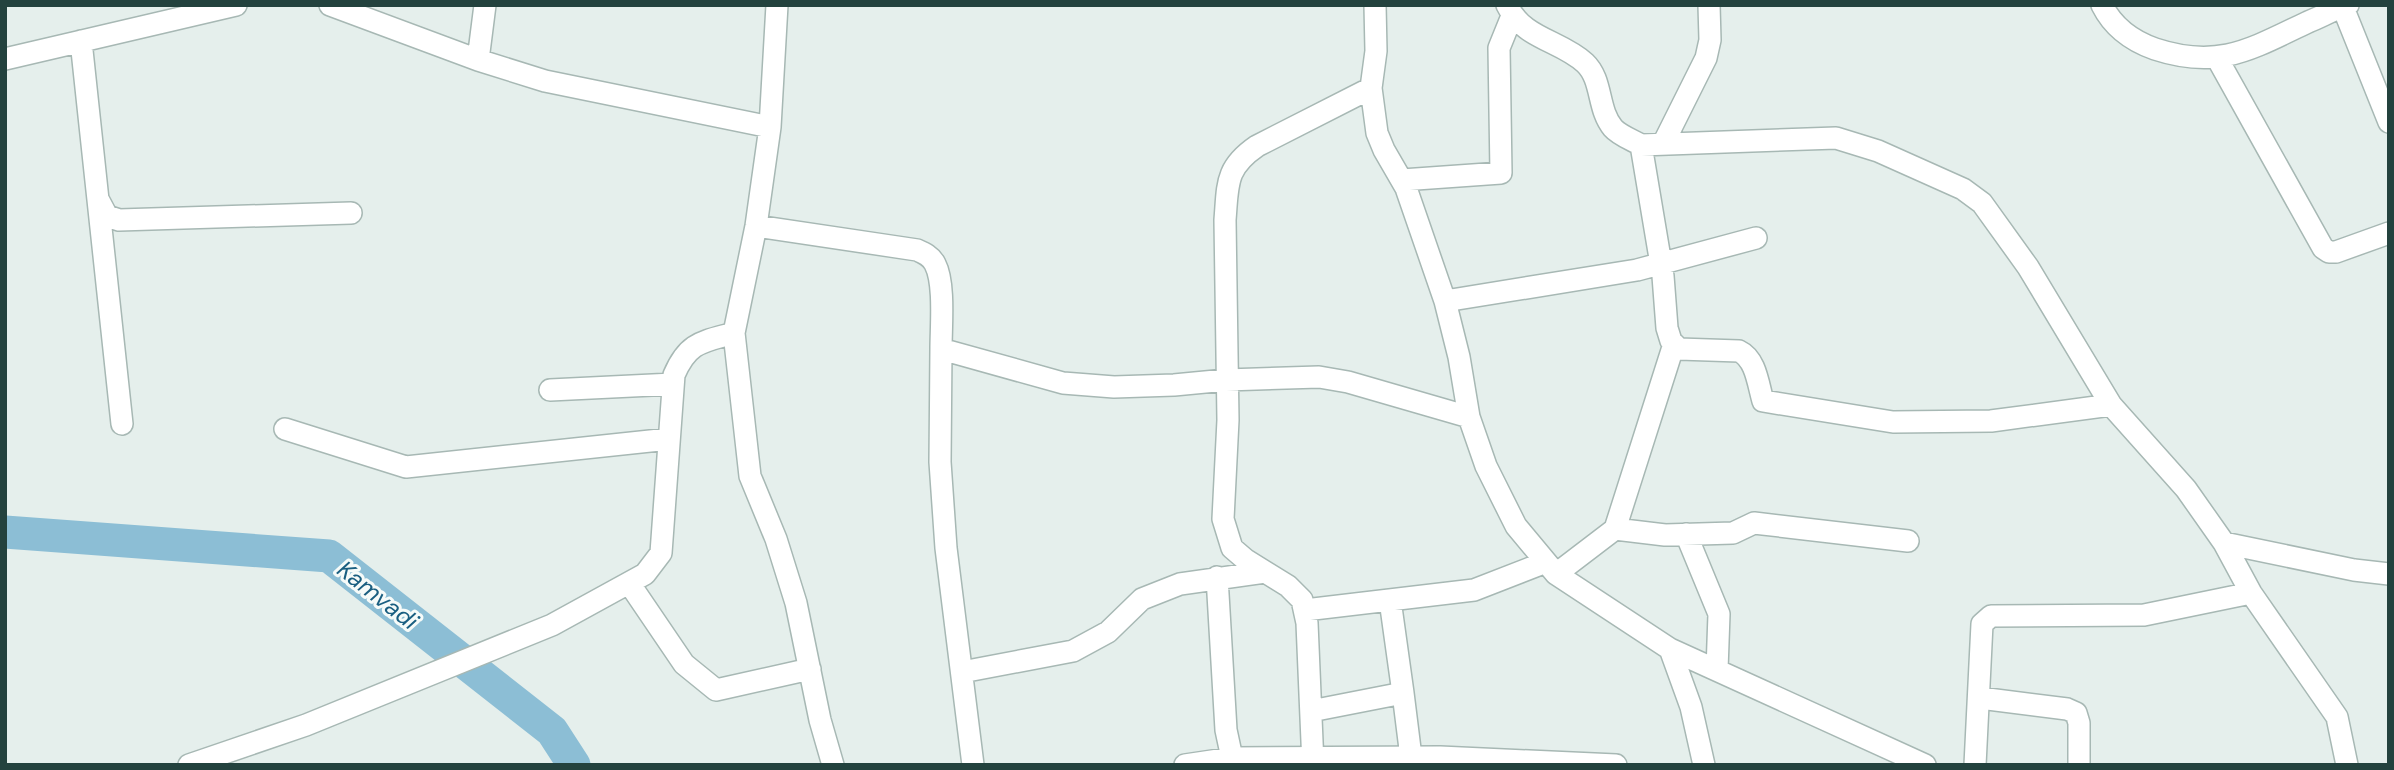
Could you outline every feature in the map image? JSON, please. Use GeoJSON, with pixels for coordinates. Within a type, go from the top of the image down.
{"type":"FeatureCollection","features":[{"type":"Feature","properties":{"kind":"street"},"geometry":{"type":"LineString","coordinates":[[5,59],[236,5]]}},
{"type":"Feature","properties":{"kind":"street"},"geometry":{"type":"LineString","coordinates":[[330,5],[478,60],[545,81],[770,127]]}},
{"type":"Feature","properties":{"kind":"street"},"geometry":{"type":"LineString","coordinates":[[478,60],[485,5]]}},
{"type":"Feature","properties":{"kind":"street"},"geometry":{"type":"LineString","coordinates":[[777,5],[770,127],[756,226],[734,333],[750,476],[776,539],[796,603],[820,720],[833,765]]}},
{"type":"Feature","properties":{"kind":"street"},"geometry":{"type":"LineString","coordinates":[[1374,5],[1376,51],[1371,88],[1377,133],[1402,180],[1445,301],[1459,358],[1469,417],[1486,466],[1516,526],[1551,568],[1670,649],[1925,765]]}},
{"type":"Feature","properties":{"kind":"street"},"geometry":{"type":"LineString","coordinates":[[1663,144],[1706,58],[1710,40],[1709,5]]}},
{"type":"Feature","properties":{"kind":"street"},"geometry":{"type":"LineString","coordinates":[[2102,5],[2120,30],[2138,43],[2174,55],[2217,58],[2258,46],[2344,6],[2389,122]]}},
{"type":"Feature","properties":{"kind":"street"},"geometry":{"type":"LineString","coordinates":[[1402,180],[1501,173],[1499,48],[1509,11],[1534,35],[1582,61],[1591,70],[1614,129],[1641,145],[1836,138],[1878,151],[1963,189],[1982,203],[2028,267],[2111,405],[2186,489],[2224,543],[2250,593],[2337,717],[2347,765]]}},
{"type":"Feature","properties":{"kind":"street"},"geometry":{"type":"LineString","coordinates":[[81,41],[122,424]]}},
{"type":"Feature","properties":{"kind":"street"},"geometry":{"type":"LineString","coordinates":[[2217,58],[2323,248],[2336,252],[2389,233]]}},
{"type":"Feature","properties":{"kind":"street"},"geometry":{"type":"LineString","coordinates":[[1314,761],[1305,610],[1302,600],[1295,592],[1246,560],[1233,548],[1223,519],[1228,420],[1225,220],[1227,191],[1233,169],[1240,158],[1257,146],[1371,88]]}},
{"type":"Feature","properties":{"kind":"street"},"geometry":{"type":"LineString","coordinates":[[1641,145],[1671,341],[1679,349],[1739,351],[1747,355],[1753,365],[1763,401],[1894,422],[1991,421],[2111,405]]}},
{"type":"Feature","properties":{"kind":"street"},"geometry":{"type":"LineString","coordinates":[[97,197],[107,216],[120,220],[351,213]]}},
{"type":"Feature","properties":{"kind":"street"},"geometry":{"type":"LineString","coordinates":[[756,226],[917,250],[928,255],[934,262],[939,278],[940,462],[946,548],[973,765]]}},
{"type":"Feature","properties":{"kind":"street"},"geometry":{"type":"LineString","coordinates":[[1445,301],[1606,276],[1756,238]]}},
{"type":"Feature","properties":{"kind":"street"},"geometry":{"type":"LineString","coordinates":[[188,765],[306,725],[552,625],[645,575],[661,554],[673,384],[679,361],[695,344],[734,333]]}},
{"type":"Feature","properties":{"kind":"street"},"geometry":{"type":"LineString","coordinates":[[1615,529],[1674,344]]}},
{"type":"Feature","properties":{"kind":"street"},"geometry":{"type":"LineString","coordinates":[[941,349],[1063,383],[1114,387],[1226,380],[1329,379],[1469,417]]}},
{"type":"Feature","properties":{"kind":"street"},"geometry":{"type":"LineString","coordinates":[[550,390],[673,384]]}},
{"type":"Feature","properties":{"kind":"street"},"geometry":{"type":"LineString","coordinates":[[285,429],[406,467],[669,439]]}},
{"type":"Feature","properties":{"kind":"street"},"geometry":{"type":"LineString","coordinates":[[1305,610],[1474,590],[1551,568],[1615,529],[1665,535],[1733,533],[1754,523],[1908,541]]}},
{"type":"Feature","properties":{"kind":"street"},"geometry":{"type":"LineString","coordinates":[[1686,534],[1719,614],[1717,670]]}},
{"type":"Feature","properties":{"kind":"street"},"geometry":{"type":"LineString","coordinates":[[2224,543],[2354,570],[2389,574]]}},
{"type":"Feature","properties":{"kind":"street"},"geometry":{"type":"LineString","coordinates":[[962,672],[1073,652],[1108,632],[1142,598],[1180,584],[1265,572]]}},
{"type":"Feature","properties":{"kind":"street"},"geometry":{"type":"LineString","coordinates":[[1217,577],[1226,730],[1232,758]]}},
{"type":"Feature","properties":{"kind":"street"},"geometry":{"type":"LineString","coordinates":[[629,583],[684,664],[716,690],[810,669]]}},
{"type":"Feature","properties":{"kind":"street"},"geometry":{"type":"LineString","coordinates":[[1975,765],[1982,624],[1991,616],[2144,615],[2250,593]]}},
{"type":"Feature","properties":{"kind":"street"},"geometry":{"type":"LineString","coordinates":[[1390,600],[1411,757]]}},
{"type":"Feature","properties":{"kind":"street"},"geometry":{"type":"LineString","coordinates":[[1670,649],[1691,707],[1704,765]]}},
{"type":"Feature","properties":{"kind":"street"},"geometry":{"type":"LineString","coordinates":[[1311,711],[1403,694]]}},
{"type":"Feature","properties":{"kind":"street"},"geometry":{"type":"LineString","coordinates":[[1980,698],[2045,705],[2076,713],[2079,723],[2079,765]]}},
{"type":"Feature","properties":{"kind":"street"},"geometry":{"type":"LineString","coordinates":[[1185,765],[1232,758],[1314,761],[1411,757],[1616,765]]}},
{"type":"Feature","properties":{"kind":"waterway","name":"Kamvadi"},"geometry":{"type":"LineString","coordinates":[[5,532],[329,556],[552,731],[574,765]]}}]}
